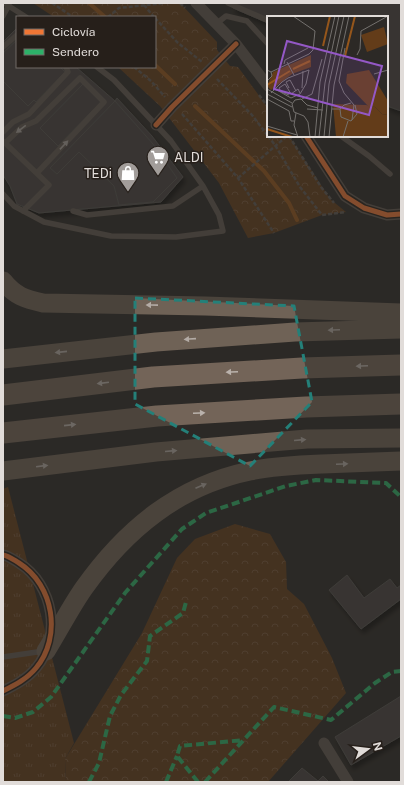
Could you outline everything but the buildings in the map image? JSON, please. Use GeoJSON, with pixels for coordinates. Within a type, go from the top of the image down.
{"type":"FeatureCollection","features":[{"type":"Feature","properties":{"kind":"highway"},"geometry":{"type":"LineString","coordinates":[[3,281],[10,290],[24,299],[43,303],[213,306],[401,313]]}},
{"type":"Feature","properties":{"kind":"highway"},"geometry":{"type":"LineString","coordinates":[[3,359],[156,342],[295,332],[401,329]]}},
{"type":"Feature","properties":{"kind":"highway"},"geometry":{"type":"LineString","coordinates":[[3,395],[153,377],[302,368],[401,365]]}},
{"type":"Feature","properties":{"kind":"highway"},"geometry":{"type":"LineString","coordinates":[[3,433],[157,416],[306,407],[401,404]]}},
{"type":"Feature","properties":{"kind":"highway"},"geometry":{"type":"LineString","coordinates":[[3,471],[156,452],[307,439],[401,438]]}},
{"type":"Feature","properties":{"kind":"highway"},"geometry":{"type":"LineString","coordinates":[[46,650],[84,589],[119,544],[155,512],[177,498],[201,486],[226,477],[251,471],[280,467],[401,461]]}},
{"type":"Feature","properties":{"kind":"street"},"geometry":{"type":"LineString","coordinates":[[196,3],[236,44],[267,85]]}},
{"type":"Feature","properties":{"kind":"street"},"geometry":{"type":"LineString","coordinates":[[156,125],[172,107],[236,44]]}},
{"type":"Feature","properties":{"kind":"street"},"geometry":{"type":"LineString","coordinates":[[307,137],[345,196],[364,208],[386,215],[401,214]]}},
{"type":"Feature","properties":{"kind":"street"},"geometry":{"type":"LineString","coordinates":[[3,555],[8,556],[27,568],[42,586],[50,608],[51,631],[46,650],[36,668],[21,682],[3,691]]}},
{"type":"Feature","properties":{"kind":"street"},"geometry":{"type":"LineString","coordinates":[[324,743],[348,782]]}},
{"type":"Feature","properties":{"kind":"lane"},"geometry":{"type":"LineString","coordinates":[[228,3],[267,20]]}},
{"type":"Feature","properties":{"kind":"lane"},"geometry":{"type":"LineString","coordinates":[[3,16],[6,4],[24,16]]}},
{"type":"Feature","properties":{"kind":"lane"},"geometry":{"type":"LineString","coordinates":[[216,24],[226,16],[247,21],[267,43]]}},
{"type":"Feature","properties":{"kind":"lane"},"geometry":{"type":"LineString","coordinates":[[3,47],[16,36]]}},
{"type":"Feature","properties":{"kind":"lane"},"geometry":{"type":"LineString","coordinates":[[3,132],[12,122],[29,114],[68,72],[66,68]]}},
{"type":"Feature","properties":{"kind":"lane"},"geometry":{"type":"LineString","coordinates":[[3,194],[14,206],[44,222],[111,236],[176,237],[223,231],[219,215],[202,186],[171,141],[114,80],[98,68]]}},
{"type":"Feature","properties":{"kind":"lane"},"geometry":{"type":"LineString","coordinates":[[23,211],[50,185],[37,173],[4,142],[22,127],[36,121],[80,78],[104,102],[37,173]]}},
{"type":"Feature","properties":{"kind":"lane"},"geometry":{"type":"LineString","coordinates":[[342,137],[369,156],[390,174]]}},
{"type":"Feature","properties":{"kind":"lane"},"geometry":{"type":"LineString","coordinates":[[73,212],[87,215],[173,206],[202,186]]}},
{"type":"Feature","properties":{"kind":"lane"},"geometry":{"type":"LineString","coordinates":[[3,656],[46,650]]}},
{"type":"Feature","properties":{"kind":"path"},"geometry":{"type":"LineString","coordinates":[[52,3],[72,16]]}},
{"type":"Feature","properties":{"kind":"path"},"geometry":{"type":"LineString","coordinates":[[109,16],[119,8],[164,3]]}},
{"type":"Feature","properties":{"kind":"path"},"geometry":{"type":"LineString","coordinates":[[180,3],[185,9]]}},
{"type":"Feature","properties":{"kind":"path"},"geometry":{"type":"LineString","coordinates":[[144,5],[154,16]]}},
{"type":"Feature","properties":{"kind":"path"},"geometry":{"type":"LineString","coordinates":[[156,18],[177,42],[204,63],[198,68]]}},
{"type":"Feature","properties":{"kind":"path"},"geometry":{"type":"LineString","coordinates":[[135,68],[151,81],[167,99],[148,116]]}},
{"type":"Feature","properties":{"kind":"path"},"geometry":{"type":"LineString","coordinates":[[212,84],[217,78],[252,115],[267,135]]}},
{"type":"Feature","properties":{"kind":"path"},"geometry":{"type":"LineString","coordinates":[[255,90],[267,106]]}},
{"type":"Feature","properties":{"kind":"path"},"geometry":{"type":"LineString","coordinates":[[187,109],[182,114],[238,178],[274,234]]}},
{"type":"Feature","properties":{"kind":"path"},"geometry":{"type":"LineString","coordinates":[[269,137],[300,186],[322,215],[346,212],[340,208]]}},
{"type":"Feature","properties":{"kind":"path"},"geometry":{"type":"LineString","coordinates":[[238,178],[275,145],[287,137]]}},
{"type":"Feature","properties":{"kind":"path"},"geometry":{"type":"LineString","coordinates":[[289,137],[321,187],[337,205]]}},
{"type":"Feature","properties":{"kind":"highlighted area"},"geometry":{"type":"Polygon","coordinates":[[[135,298],[294,306],[312,402],[250,466],[135,404],[135,298]]]}},
{"type":"Feature","properties":{"kind":"green space"},"geometry":{"type":"Polygon","coordinates":[[[33,3],[180,3],[217,42],[217,50],[230,66],[238,67],[267,107],[267,137],[290,137],[330,199],[346,212],[322,215],[274,233],[248,238],[219,183],[160,106],[119,68],[156,68],[156,16],[52,16],[33,3]]]}},
{"type":"Feature","properties":{"kind":"green space"},"geometry":{"type":"Polygon","coordinates":[[[8,487],[74,743],[65,759],[66,782],[3,782],[3,489],[8,487]]]}},
{"type":"Feature","properties":{"kind":"green space"},"geometry":{"type":"Polygon","coordinates":[[[235,524],[270,534],[286,562],[287,589],[304,604],[332,658],[346,693],[268,782],[66,782],[65,759],[142,633],[177,558],[195,539],[235,524]]]}},
{"type":"Feature","properties":{"kind":"waterway"},"geometry":{"type":"LineString","coordinates":[[89,3],[104,16]]}},
{"type":"Feature","properties":{"kind":"waterway"},"geometry":{"type":"LineString","coordinates":[[156,66],[175,84]]}},
{"type":"Feature","properties":{"kind":"waterway"},"geometry":{"type":"LineString","coordinates":[[195,106],[264,171],[289,203],[297,220]]}},
{"type":"Feature","properties":{"kind":"marked path"},"geometry":{"type":"LineString","coordinates":[[3,716],[15,718],[33,712],[51,697],[125,593],[182,529],[206,513],[286,486],[316,480],[386,483],[401,497]]}},
{"type":"Feature","properties":{"kind":"marked path"},"geometry":{"type":"LineString","coordinates":[[89,782],[99,763],[110,716],[121,695],[147,661],[150,636],[183,613],[186,602]]}},
{"type":"Feature","properties":{"kind":"marked path"},"geometry":{"type":"LineString","coordinates":[[205,782],[274,707],[331,720],[375,683],[392,672],[401,671]]}},
{"type":"Feature","properties":{"kind":"marked path"},"geometry":{"type":"LineString","coordinates":[[198,782],[177,756],[180,746],[244,740]]}},
{"type":"Feature","properties":{"kind":"marked path"},"geometry":{"type":"LineString","coordinates":[[166,782],[177,756]]}},
{"type":"Feature","properties":{"kind":"cycle path"},"geometry":{"type":"LineString","coordinates":[[156,125],[172,107],[236,44]]}},
{"type":"Feature","properties":{"kind":"cycle path"},"geometry":{"type":"LineString","coordinates":[[307,137],[345,196],[364,208],[387,215],[401,214]]}},
{"type":"Feature","properties":{"kind":"cycle path"},"geometry":{"type":"LineString","coordinates":[[3,555],[19,563],[31,573],[40,584],[47,598],[51,627],[49,642],[44,655],[36,668],[25,679],[3,691]]}},
{"type":"Feature","properties":{"kind":"place","name":"ALDI"},"geometry":{"type":"Point","coordinates":[158,176]}},
{"type":"Feature","properties":{"kind":"place","name":"TEDi"},"geometry":{"type":"Point","coordinates":[128,192]}}]}
